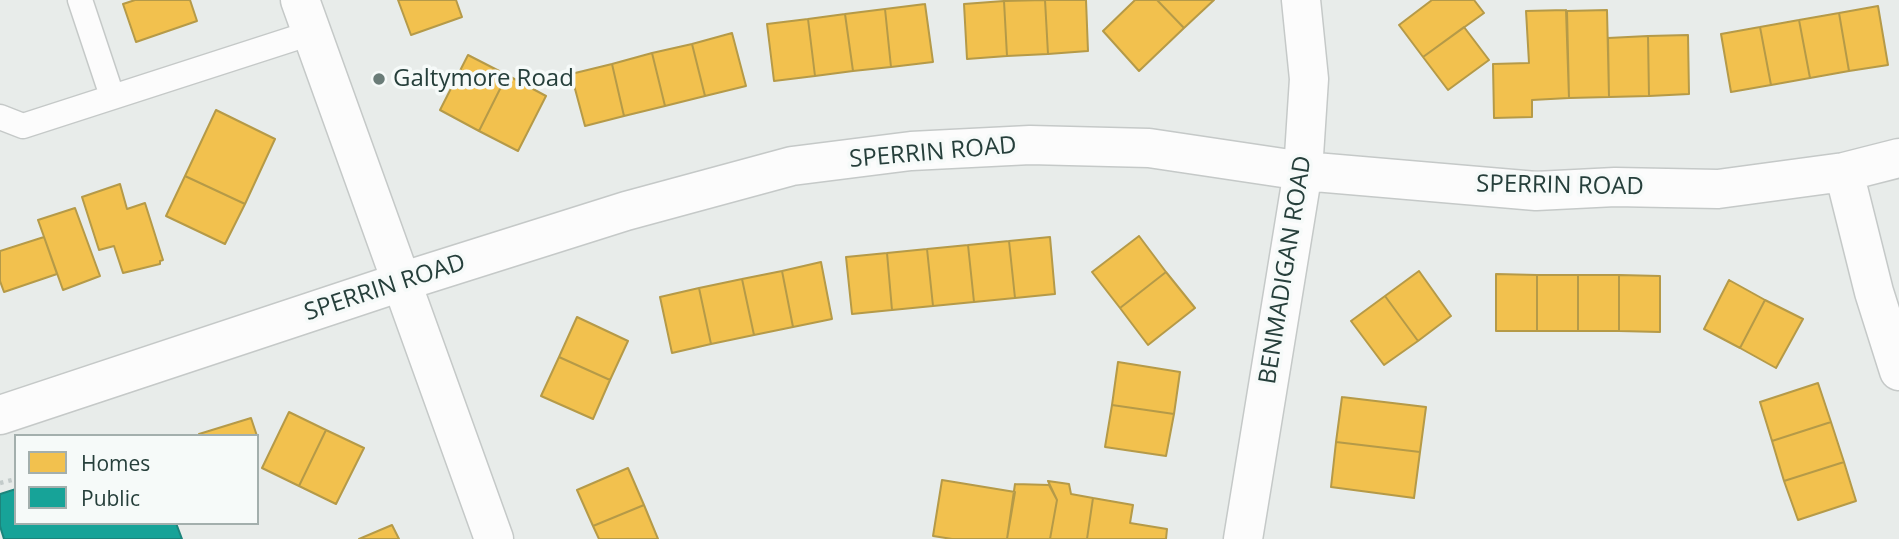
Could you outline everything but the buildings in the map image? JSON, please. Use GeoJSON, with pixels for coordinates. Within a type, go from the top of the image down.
{"type":"FeatureCollection","features":[{"type":"Feature","properties":{"kind":"street","name":"BENMADIGAN ROAD"},"geometry":{"type":"LineString","coordinates":[[1243,539],[1303,171],[1309,79],[1301,0]]}},
{"type":"Feature","properties":{"kind":"street"},"geometry":{"type":"LineString","coordinates":[[305,16],[494,539]]}},
{"type":"Feature","properties":{"kind":"street","name":"SPERRIN ROAD"},"geometry":{"type":"LineString","coordinates":[[0,415],[401,282],[626,211],[792,166],[911,151],[1030,145],[1149,148],[1303,171],[1536,191],[1615,187],[1718,189],[1844,172],[1899,158]]}},
{"type":"Feature","properties":{"kind":"street"},"geometry":{"type":"LineString","coordinates":[[1844,172],[1874,292],[1899,371]]}},
{"type":"Feature","properties":{"kind":"lane"},"geometry":{"type":"LineString","coordinates":[[80,0],[112,96]]}},
{"type":"Feature","properties":{"kind":"lane"},"geometry":{"type":"LineString","coordinates":[[0,117],[23,126],[112,96],[305,16]]}},
{"type":"Feature","properties":{"kind":"place","name":"Galtymore Road"},"geometry":{"type":"Point","coordinates":[379,79]}}]}
